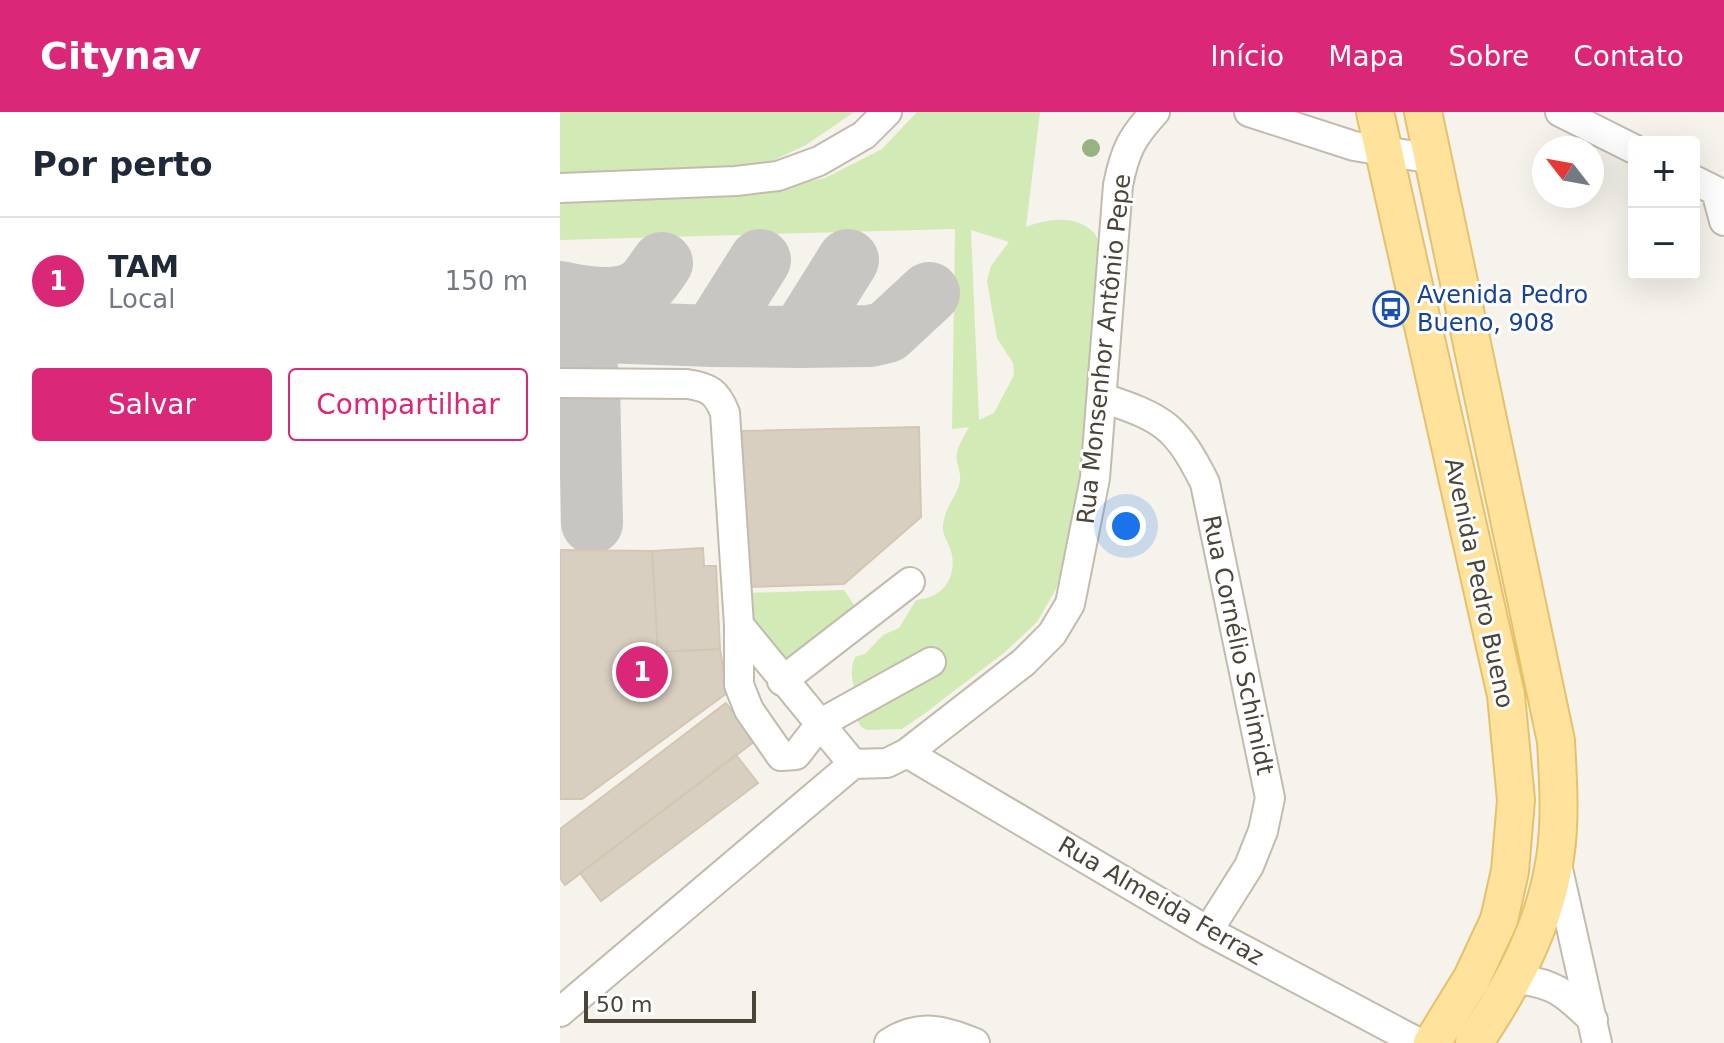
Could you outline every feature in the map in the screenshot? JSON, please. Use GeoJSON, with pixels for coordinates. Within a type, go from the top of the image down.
{"type":"FeatureCollection","features":[{"type":"Feature","properties":{"kind":"main road","name":"Avenida Pedro Bueno"},"geometry":{"type":"LineString","coordinates":[[1375,112],[1506,695],[1516,800],[1510,871],[1499,920],[1472,978],[1432,1043]]}},
{"type":"Feature","properties":{"kind":"main road","name":"Avenida Pedro Bueno"},"geometry":{"type":"LineString","coordinates":[[1423,112],[1556,741],[1559,800],[1556,858],[1543,913],[1514,979],[1474,1043]]}},
{"type":"Feature","properties":{"kind":"street"},"geometry":{"type":"LineString","coordinates":[[560,188],[736,181],[778,176],[819,161],[864,135],[887,112]]}},
{"type":"Feature","properties":{"kind":"street","name":"Rua Monsenhor Antônio Pepe"},"geometry":{"type":"LineString","coordinates":[[853,764],[887,763],[907,753],[1024,662],[1052,634],[1070,604],[1095,478],[1118,185],[1125,152],[1155,112]]}},
{"type":"Feature","properties":{"kind":"street"},"geometry":{"type":"LineString","coordinates":[[1249,112],[1354,146],[1433,159]]}},
{"type":"Feature","properties":{"kind":"street"},"geometry":{"type":"LineString","coordinates":[[1560,112],[1628,146]]}},
{"type":"Feature","properties":{"kind":"street"},"geometry":{"type":"LineString","coordinates":[[1711,185],[1724,221]]}},
{"type":"Feature","properties":{"kind":"street"},"geometry":{"type":"LineString","coordinates":[[560,383],[687,384],[705,387],[719,396],[725,413],[739,625],[739,685],[749,710],[781,756],[796,755],[821,723],[931,662]]}},
{"type":"Feature","properties":{"kind":"street","name":"Rua Cornélio Schimidt"},"geometry":{"type":"LineString","coordinates":[[1103,398],[1145,412],[1167,426],[1187,448],[1205,483],[1260,746],[1270,798],[1263,831],[1249,866],[1208,931]]}},
{"type":"Feature","properties":{"kind":"street"},"geometry":{"type":"LineString","coordinates":[[782,681],[910,582]]}},
{"type":"Feature","properties":{"kind":"street"},"geometry":{"type":"LineString","coordinates":[[560,1012],[853,764],[739,625]]}},
{"type":"Feature","properties":{"kind":"street","name":"Rua Almeida Ferraz"},"geometry":{"type":"LineString","coordinates":[[907,753],[1208,931],[1419,1043]]}},
{"type":"Feature","properties":{"kind":"street"},"geometry":{"type":"LineString","coordinates":[[1556,858],[1595,1032]]}},
{"type":"Feature","properties":{"kind":"street"},"geometry":{"type":"LineString","coordinates":[[1514,979],[1550,985],[1565,993],[1595,1032]]}},
{"type":"Feature","properties":{"kind":"street"},"geometry":{"type":"LineString","coordinates":[[889,1043],[918,1030],[952,1033],[975,1043]]}},
{"type":"Feature","properties":{"kind":"green space"},"geometry":{"type":"Polygon","coordinates":[[[560,112],[854,112],[806,145],[753,170],[560,178],[560,112]]]}},
{"type":"Feature","properties":{"kind":"green space"},"geometry":{"type":"Polygon","coordinates":[[[917,112],[1040,112],[1026,227],[1052,220],[1079,223],[1095,235],[1102,252],[1087,480],[1056,589],[1037,622],[1005,652],[924,714],[902,729],[867,730],[861,727],[857,719],[852,673],[855,657],[865,654],[883,635],[899,628],[916,600],[939,592],[952,573],[952,555],[943,526],[959,485],[957,453],[969,427],[952,429],[955,229],[560,240],[560,196],[740,196],[825,178],[882,149],[917,112]],[[971,230],[979,420],[994,413],[1014,375],[1013,363],[997,338],[987,281],[991,266],[1009,242],[971,230]]]}},
{"type":"Feature","properties":{"kind":"green space"},"geometry":{"type":"Polygon","coordinates":[[[844,590],[859,612],[782,671],[746,623],[744,593],[844,590]]]}},
{"type":"Feature","properties":{"kind":"building"},"geometry":{"type":"Polygon","coordinates":[[[919,427],[921,517],[844,584],[745,587],[742,431],[919,427]]]}},
{"type":"Feature","properties":{"kind":"building"},"geometry":{"type":"Polygon","coordinates":[[[703,548],[704,566],[716,566],[720,649],[658,652],[652,551],[703,548]]]}},
{"type":"Feature","properties":{"kind":"building"},"geometry":{"type":"Polygon","coordinates":[[[560,550],[652,551],[658,652],[720,649],[727,693],[582,799],[560,799],[560,550]]]}},
{"type":"Feature","properties":{"kind":"building"},"geometry":{"type":"Polygon","coordinates":[[[726,703],[755,741],[565,885],[560,878],[560,829],[726,703]]]}},
{"type":"Feature","properties":{"kind":"building"},"geometry":{"type":"Polygon","coordinates":[[[736,755],[758,783],[601,901],[580,873],[736,755]]]}},
{"type":"Feature","properties":{"kind":"taxiway"},"geometry":{"type":"LineString","coordinates":[[560,304],[602,332],[712,336],[760,260]]}},
{"type":"Feature","properties":{"kind":"taxiway"},"geometry":{"type":"LineString","coordinates":[[712,336],[800,337],[848,260]]}},
{"type":"Feature","properties":{"kind":"taxiway"},"geometry":{"type":"LineString","coordinates":[[560,292],[602,298],[624,296],[645,286],[662,263]]}},
{"type":"Feature","properties":{"kind":"taxiway"},"geometry":{"type":"LineString","coordinates":[[800,337],[870,336],[887,332],[929,293]]}},
{"type":"Feature","properties":{"kind":"taxiway"},"geometry":{"type":"LineString","coordinates":[[561,320],[586,362],[592,523]]}},
{"type":"Feature","properties":{"kind":"place","name":"Avenida Pedro Bueno, 908"},"geometry":{"type":"Point","coordinates":[1391,309]}},
{"type":"Feature","properties":{"kind":"place","name":"TAM"},"geometry":{"type":"Point","coordinates":[642,672]}}]}
